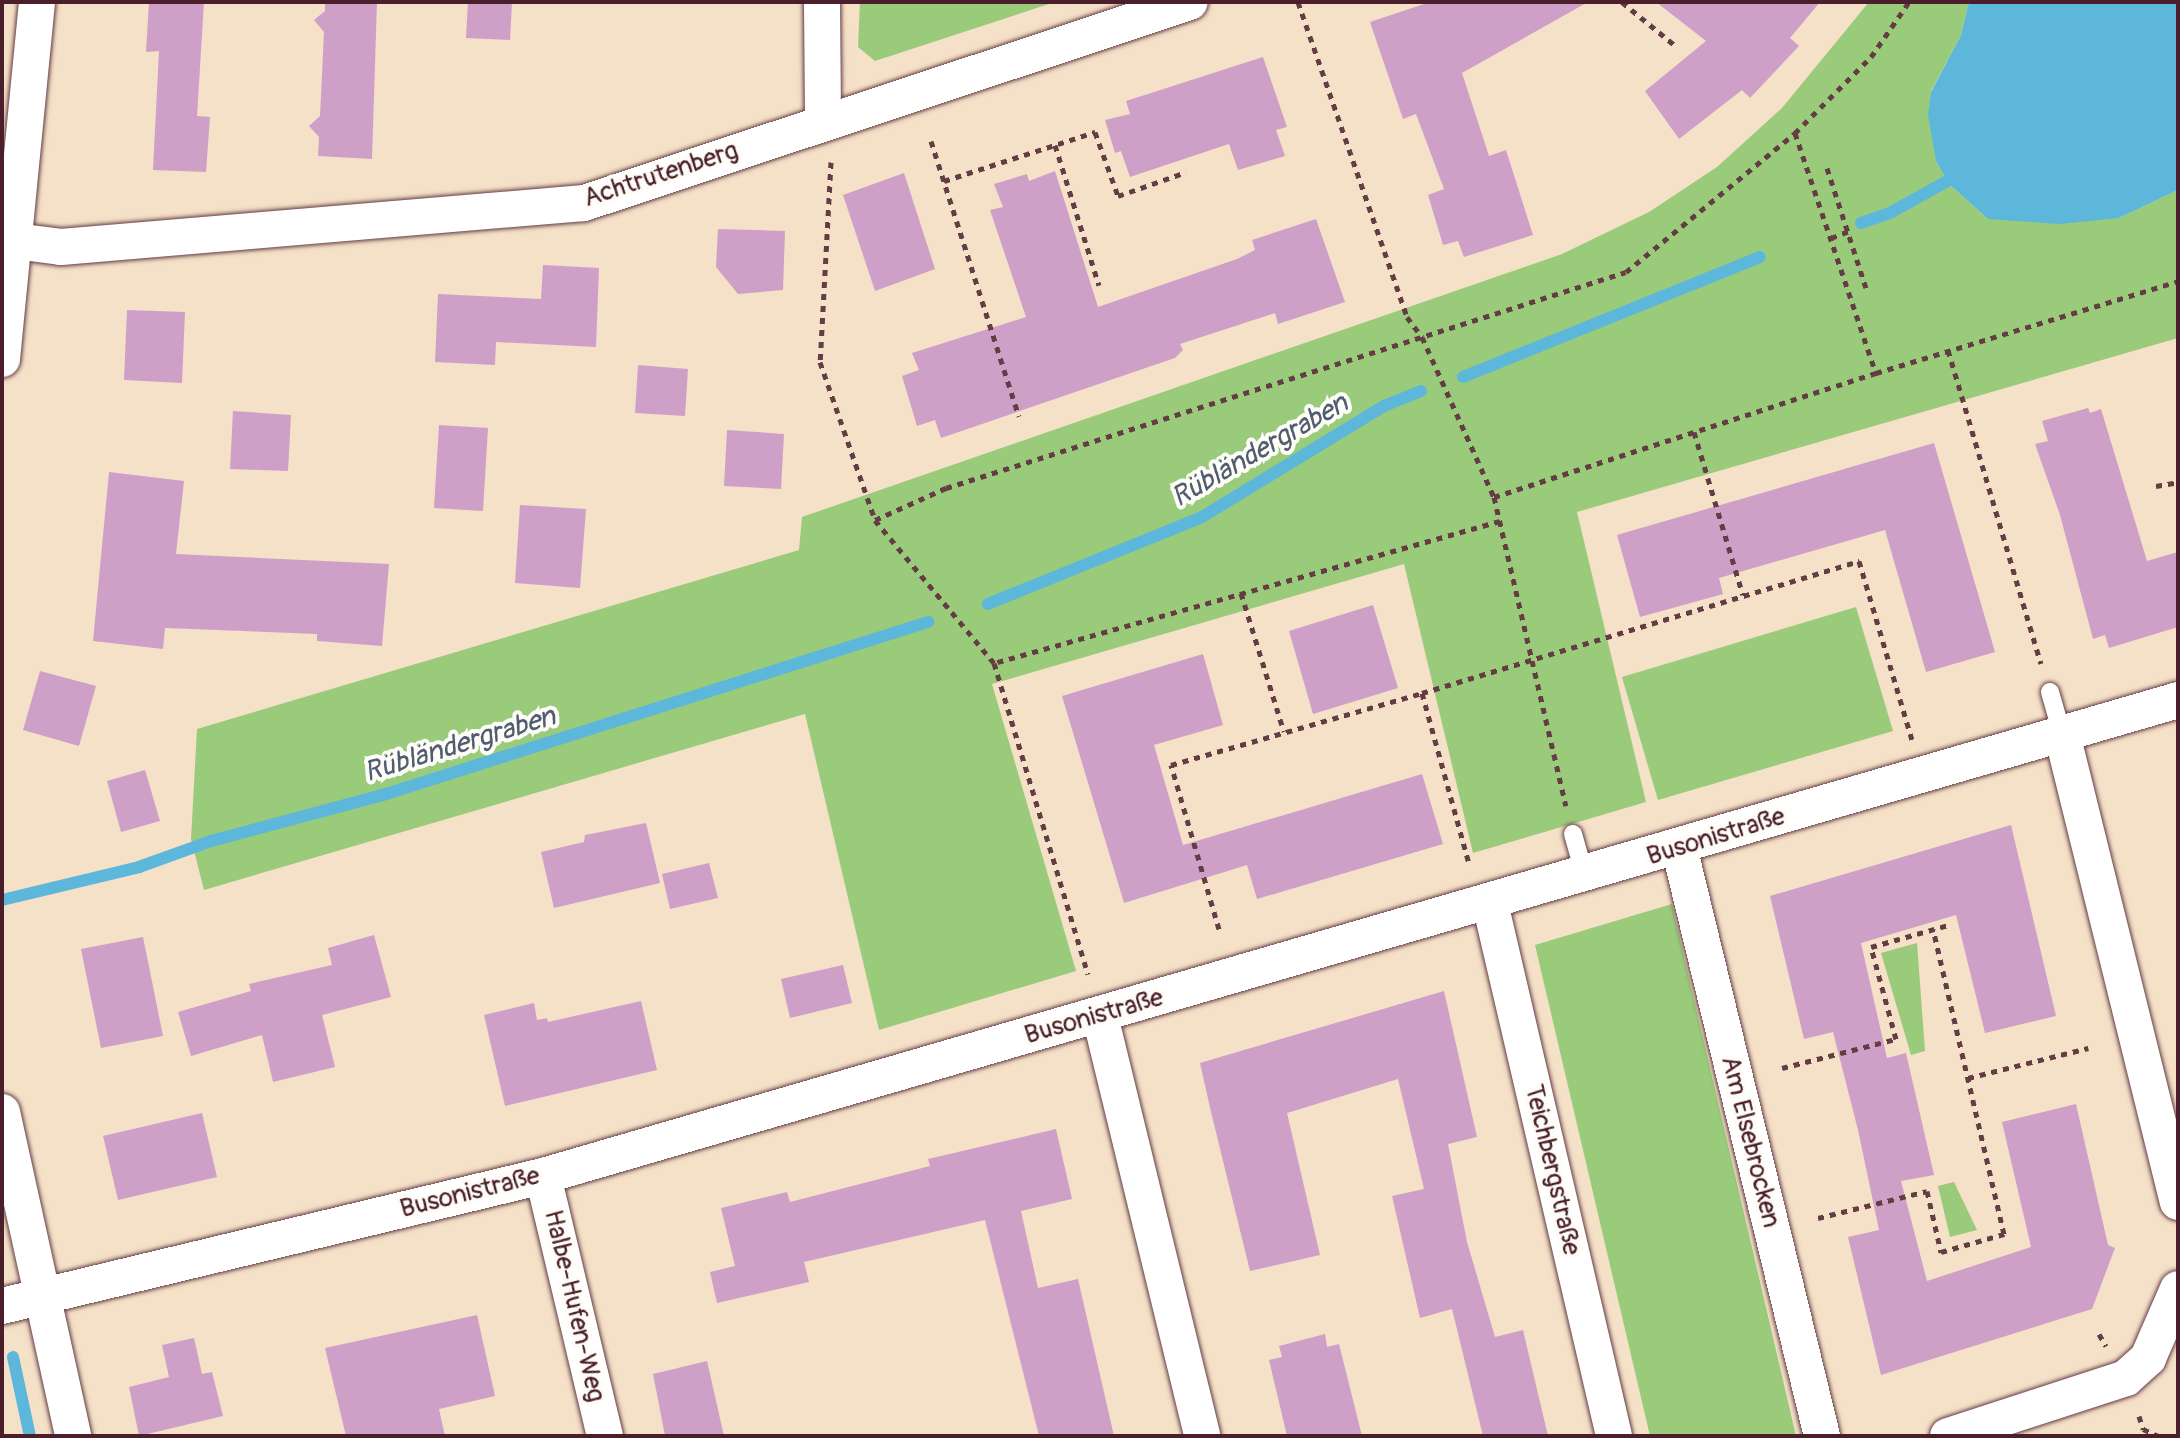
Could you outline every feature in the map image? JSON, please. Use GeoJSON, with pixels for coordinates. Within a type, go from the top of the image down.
{"type":"FeatureCollection","features":[{"type":"Feature","properties":{"kind":"street"},"geometry":{"type":"LineString","coordinates":[[2,359],[37,2]]}},
{"type":"Feature","properties":{"kind":"street"},"geometry":{"type":"LineString","coordinates":[[822,2],[823,121]]}},
{"type":"Feature","properties":{"kind":"street","name":"Achtrutenberg"},"geometry":{"type":"LineString","coordinates":[[15,241],[61,247],[584,203],[823,121],[1190,2]]}},
{"type":"Feature","properties":{"kind":"street","name":"Busonistraße"},"geometry":{"type":"LineString","coordinates":[[2,1306],[543,1176],[1585,876],[2178,700]]}},
{"type":"Feature","properties":{"kind":"street"},"geometry":{"type":"LineString","coordinates":[[2062,734],[2178,1202]]}},
{"type":"Feature","properties":{"kind":"street","name":"Am Elsebrocken"},"geometry":{"type":"LineString","coordinates":[[1679,847],[1822,1436]]}},
{"type":"Feature","properties":{"kind":"street","name":"Teichbergstraße"},"geometry":{"type":"LineString","coordinates":[[1490,903],[1614,1436]]}},
{"type":"Feature","properties":{"kind":"street"},"geometry":{"type":"LineString","coordinates":[[1100,1016],[1202,1436]]}},
{"type":"Feature","properties":{"kind":"street"},"geometry":{"type":"LineString","coordinates":[[2,1112],[73,1436]]}},
{"type":"Feature","properties":{"kind":"street","name":"Halbe-Hufen-Weg"},"geometry":{"type":"LineString","coordinates":[[543,1176],[605,1436]]}},
{"type":"Feature","properties":{"kind":"street"},"geometry":{"type":"LineString","coordinates":[[1948,1436],[2126,1378],[2148,1358],[2178,1289]]}},
{"type":"Feature","properties":{"kind":"lane"},"geometry":{"type":"LineString","coordinates":[[2050,692],[2062,734]]}},
{"type":"Feature","properties":{"kind":"lane"},"geometry":{"type":"LineString","coordinates":[[1573,834],[1585,876]]}},
{"type":"Feature","properties":{"kind":"path"},"geometry":{"type":"LineString","coordinates":[[1298,2],[1407,317],[1422,337],[1494,497],[1573,834]]}},
{"type":"Feature","properties":{"kind":"path"},"geometry":{"type":"LineString","coordinates":[[1622,2],[1677,47]]}},
{"type":"Feature","properties":{"kind":"path"},"geometry":{"type":"LineString","coordinates":[[875,520],[946,488],[1626,272],[1795,133],[1871,57],[1908,3]]}},
{"type":"Feature","properties":{"kind":"path"},"geometry":{"type":"LineString","coordinates":[[823,121],[833,170],[820,362],[875,520],[994,663],[1088,974]]}},
{"type":"Feature","properties":{"kind":"path"},"geometry":{"type":"LineString","coordinates":[[944,181],[1095,132],[1118,196],[1186,172]]}},
{"type":"Feature","properties":{"kind":"path"},"geometry":{"type":"LineString","coordinates":[[1795,133],[1876,373]]}},
{"type":"Feature","properties":{"kind":"path"},"geometry":{"type":"LineString","coordinates":[[931,141],[1019,416]]}},
{"type":"Feature","properties":{"kind":"path"},"geometry":{"type":"LineString","coordinates":[[1055,145],[1099,285]]}},
{"type":"Feature","properties":{"kind":"path"},"geometry":{"type":"LineString","coordinates":[[1827,168],[1866,288]]}},
{"type":"Feature","properties":{"kind":"path"},"geometry":{"type":"LineString","coordinates":[[1831,238],[1849,231]]}},
{"type":"Feature","properties":{"kind":"path"},"geometry":{"type":"LineString","coordinates":[[1494,497],[1948,350],[2178,281]]}},
{"type":"Feature","properties":{"kind":"path"},"geometry":{"type":"LineString","coordinates":[[1948,350],[2050,692]]}},
{"type":"Feature","properties":{"kind":"path"},"geometry":{"type":"LineString","coordinates":[[1694,432],[1743,595]]}},
{"type":"Feature","properties":{"kind":"path"},"geometry":{"type":"LineString","coordinates":[[2156,486],[2178,482]]}},
{"type":"Feature","properties":{"kind":"path"},"geometry":{"type":"LineString","coordinates":[[994,663],[1500,521]]}},
{"type":"Feature","properties":{"kind":"path"},"geometry":{"type":"LineString","coordinates":[[1219,929],[1171,765],[1859,561],[1922,775]]}},
{"type":"Feature","properties":{"kind":"path"},"geometry":{"type":"LineString","coordinates":[[1241,593],[1284,732]]}},
{"type":"Feature","properties":{"kind":"path"},"geometry":{"type":"LineString","coordinates":[[1422,693],[1469,864]]}},
{"type":"Feature","properties":{"kind":"path"},"geometry":{"type":"LineString","coordinates":[[1782,1068],[1896,1039],[1871,947],[1948,925]]}},
{"type":"Feature","properties":{"kind":"path"},"geometry":{"type":"LineString","coordinates":[[1818,1218],[1927,1191],[1941,1252],[2004,1234],[1933,929]]}},
{"type":"Feature","properties":{"kind":"path"},"geometry":{"type":"LineString","coordinates":[[1968,1078],[2088,1048]]}},
{"type":"Feature","properties":{"kind":"path"},"geometry":{"type":"LineString","coordinates":[[2143,1429],[2159,1436]]}},
{"type":"Feature","properties":{"kind":"green space"},"geometry":{"type":"Polygon","coordinates":[[[860,2],[1055,2],[875,61],[858,47],[860,2]]]}},
{"type":"Feature","properties":{"kind":"green space"},"geometry":{"type":"Polygon","coordinates":[[[1869,2],[1969,2],[1961,35],[1931,91],[1936,161],[1949,184],[1988,219],[2119,218],[2178,190],[2178,338],[1577,512],[1646,802],[1473,853],[1404,564],[992,684],[1076,971],[879,1030],[805,714],[204,890],[191,839],[197,729],[799,550],[802,517],[1562,254],[1649,212],[1717,167],[1782,108],[1869,2]]]}},
{"type":"Feature","properties":{"kind":"green space"},"geometry":{"type":"Polygon","coordinates":[[[1856,607],[1893,731],[1658,800],[1622,677],[1856,607]]]}},
{"type":"Feature","properties":{"kind":"green space"},"geometry":{"type":"Polygon","coordinates":[[[1672,904],[1796,1436],[1650,1436],[1535,945],[1672,904]]]}},
{"type":"Feature","properties":{"kind":"green space"},"geometry":{"type":"Polygon","coordinates":[[[1917,943],[1925,1051],[1911,1055],[1881,953],[1917,943]]]}},
{"type":"Feature","properties":{"kind":"green space"},"geometry":{"type":"Polygon","coordinates":[[[1954,1182],[1977,1230],[1950,1237],[1938,1186],[1954,1182]]]}},
{"type":"Feature","properties":{"kind":"water"},"geometry":{"type":"Polygon","coordinates":[[[1969,2],[2178,2],[2178,190],[2119,218],[2060,224],[1988,219],[1949,184],[1936,161],[1928,115],[1931,92],[1961,35],[1969,2]]]}},
{"type":"Feature","properties":{"kind":"building"},"geometry":{"type":"Polygon","coordinates":[[[149,2],[204,2],[197,116],[210,117],[206,172],[153,170],[159,51],[146,52],[149,2]]]}},
{"type":"Feature","properties":{"kind":"building"},"geometry":{"type":"Polygon","coordinates":[[[325,2],[377,2],[372,159],[318,156],[319,137],[309,126],[320,116],[324,32],[314,20],[325,11],[325,2]]]}},
{"type":"Feature","properties":{"kind":"building"},"geometry":{"type":"Polygon","coordinates":[[[468,2],[512,2],[510,40],[466,38],[468,2]]]}},
{"type":"Feature","properties":{"kind":"building"},"geometry":{"type":"Polygon","coordinates":[[[1430,2],[1588,2],[1462,73],[1489,156],[1506,150],[1533,235],[1464,257],[1458,241],[1443,245],[1428,195],[1444,189],[1416,114],[1403,119],[1370,22],[1430,2]]]}},
{"type":"Feature","properties":{"kind":"building"},"geometry":{"type":"Polygon","coordinates":[[[1656,2],[1820,2],[1790,38],[1799,46],[1750,98],[1742,90],[1679,139],[1645,91],[1706,41],[1656,2]]]}},
{"type":"Feature","properties":{"kind":"building"},"geometry":{"type":"Polygon","coordinates":[[[1263,57],[1287,127],[1276,130],[1285,156],[1238,170],[1229,144],[1130,177],[1121,151],[1115,153],[1105,120],[1130,114],[1126,101],[1263,57]]]}},
{"type":"Feature","properties":{"kind":"building"},"geometry":{"type":"Polygon","coordinates":[[[1055,171],[1098,307],[1237,259],[1255,250],[1252,240],[1316,219],[1345,302],[1278,324],[1275,313],[1180,344],[1183,350],[1175,358],[941,438],[935,420],[917,426],[902,376],[919,370],[912,353],[1026,317],[990,210],[1003,207],[994,184],[1027,174],[1029,181],[1055,171]]]}},
{"type":"Feature","properties":{"kind":"building"},"geometry":{"type":"Polygon","coordinates":[[[904,173],[935,269],[875,291],[843,195],[904,173]]]}},
{"type":"Feature","properties":{"kind":"building"},"geometry":{"type":"Polygon","coordinates":[[[718,229],[785,231],[783,290],[738,294],[716,267],[718,229]]]}},
{"type":"Feature","properties":{"kind":"building"},"geometry":{"type":"Polygon","coordinates":[[[543,265],[599,268],[596,347],[496,342],[495,365],[435,362],[438,294],[541,299],[543,265]]]}},
{"type":"Feature","properties":{"kind":"building"},"geometry":{"type":"Polygon","coordinates":[[[127,310],[185,312],[182,383],[124,380],[127,310]]]}},
{"type":"Feature","properties":{"kind":"building"},"geometry":{"type":"Polygon","coordinates":[[[638,365],[688,369],[685,416],[635,413],[638,365]]]}},
{"type":"Feature","properties":{"kind":"building"},"geometry":{"type":"Polygon","coordinates":[[[2088,408],[2090,413],[2101,409],[2147,561],[2178,552],[2178,627],[2109,648],[2105,635],[2093,639],[2060,515],[2035,444],[2048,441],[2042,421],[2088,408]]]}},
{"type":"Feature","properties":{"kind":"building"},"geometry":{"type":"Polygon","coordinates":[[[233,411],[291,415],[288,471],[230,469],[233,411]]]}},
{"type":"Feature","properties":{"kind":"building"},"geometry":{"type":"Polygon","coordinates":[[[439,425],[488,428],[483,511],[434,508],[439,425]]]}},
{"type":"Feature","properties":{"kind":"building"},"geometry":{"type":"Polygon","coordinates":[[[727,430],[784,434],[781,489],[724,486],[727,430]]]}},
{"type":"Feature","properties":{"kind":"building"},"geometry":{"type":"Polygon","coordinates":[[[1934,443],[1995,652],[1926,672],[1885,530],[1719,578],[1723,594],[1640,617],[1617,535],[1934,443]]]}},
{"type":"Feature","properties":{"kind":"building"},"geometry":{"type":"Polygon","coordinates":[[[109,472],[184,481],[176,554],[389,564],[382,646],[317,641],[317,634],[165,628],[163,649],[93,641],[109,472]]]}},
{"type":"Feature","properties":{"kind":"building"},"geometry":{"type":"Polygon","coordinates":[[[520,505],[586,509],[580,588],[515,583],[520,505]]]}},
{"type":"Feature","properties":{"kind":"building"},"geometry":{"type":"Polygon","coordinates":[[[1373,605],[1398,688],[1313,714],[1289,631],[1373,605]]]}},
{"type":"Feature","properties":{"kind":"building"},"geometry":{"type":"Polygon","coordinates":[[[1203,654],[1223,725],[1154,745],[1183,845],[1422,774],[1443,844],[1257,899],[1247,865],[1124,903],[1062,696],[1203,654]]]}},
{"type":"Feature","properties":{"kind":"building"},"geometry":{"type":"Polygon","coordinates":[[[40,671],[96,686],[79,746],[23,730],[40,671]]]}},
{"type":"Feature","properties":{"kind":"building"},"geometry":{"type":"Polygon","coordinates":[[[145,770],[160,821],[121,832],[107,781],[145,770]]]}},
{"type":"Feature","properties":{"kind":"building"},"geometry":{"type":"Polygon","coordinates":[[[646,823],[660,883],[554,908],[541,852],[584,842],[585,835],[646,823]]]}},
{"type":"Feature","properties":{"kind":"building"},"geometry":{"type":"Polygon","coordinates":[[[2011,825],[2056,1016],[1985,1033],[1956,915],[1861,943],[1887,1058],[1906,1053],[1934,1175],[1901,1181],[1927,1281],[2031,1247],[2002,1122],[2076,1104],[2108,1245],[2115,1248],[2092,1309],[1881,1375],[1848,1237],[1879,1230],[1858,1130],[1833,1032],[1804,1039],[1770,896],[2011,825]]]}},
{"type":"Feature","properties":{"kind":"building"},"geometry":{"type":"Polygon","coordinates":[[[709,863],[718,898],[670,909],[662,874],[709,863]]]}},
{"type":"Feature","properties":{"kind":"building"},"geometry":{"type":"Polygon","coordinates":[[[374,935],[391,997],[322,1015],[335,1067],[273,1082],[262,1035],[191,1056],[178,1012],[251,991],[249,984],[332,965],[328,948],[374,935]]]}},
{"type":"Feature","properties":{"kind":"building"},"geometry":{"type":"Polygon","coordinates":[[[143,937],[163,1036],[101,1048],[81,949],[143,937]]]}},
{"type":"Feature","properties":{"kind":"building"},"geometry":{"type":"Polygon","coordinates":[[[843,965],[852,1003],[790,1018],[781,979],[843,965]]]}},
{"type":"Feature","properties":{"kind":"building"},"geometry":{"type":"Polygon","coordinates":[[[1444,991],[1477,1137],[1448,1144],[1467,1242],[1495,1337],[1523,1330],[1548,1436],[1483,1436],[1452,1309],[1420,1318],[1392,1196],[1424,1189],[1398,1079],[1287,1113],[1320,1255],[1250,1271],[1211,1112],[1200,1063],[1444,991]]]}},
{"type":"Feature","properties":{"kind":"building"},"geometry":{"type":"Polygon","coordinates":[[[641,1001],[657,1070],[505,1106],[484,1015],[534,1003],[537,1020],[547,1018],[548,1022],[641,1001]]]}},
{"type":"Feature","properties":{"kind":"building"},"geometry":{"type":"Polygon","coordinates":[[[202,1113],[217,1177],[118,1200],[103,1136],[202,1113]]]}},
{"type":"Feature","properties":{"kind":"building"},"geometry":{"type":"Polygon","coordinates":[[[1056,1129],[1072,1199],[1021,1211],[1038,1288],[1078,1279],[1114,1436],[1039,1436],[985,1220],[804,1262],[809,1282],[717,1303],[710,1272],[735,1266],[721,1208],[787,1192],[790,1202],[930,1166],[928,1159],[1056,1129]]]}},
{"type":"Feature","properties":{"kind":"building"},"geometry":{"type":"Polygon","coordinates":[[[477,1315],[495,1396],[439,1409],[445,1436],[346,1436],[325,1348],[477,1315]]]}},
{"type":"Feature","properties":{"kind":"building"},"geometry":{"type":"Polygon","coordinates":[[[1325,1334],[1327,1347],[1339,1344],[1362,1436],[1287,1436],[1269,1360],[1282,1357],[1279,1346],[1325,1334]]]}},
{"type":"Feature","properties":{"kind":"building"},"geometry":{"type":"Polygon","coordinates":[[[194,1338],[202,1374],[212,1372],[223,1416],[139,1436],[129,1387],[169,1377],[162,1345],[194,1338]]]}},
{"type":"Feature","properties":{"kind":"building"},"geometry":{"type":"Polygon","coordinates":[[[707,1361],[724,1436],[665,1436],[653,1374],[707,1361]]]}},
{"type":"Feature","properties":{"kind":"waterway"},"geometry":{"type":"LineString","coordinates":[[1861,223],[1890,213],[1958,175]]}},
{"type":"Feature","properties":{"kind":"waterway"},"geometry":{"type":"LineString","coordinates":[[1463,377],[1760,257]]}},
{"type":"Feature","properties":{"kind":"waterway","name":"Rübländergraben"},"geometry":{"type":"LineString","coordinates":[[988,604],[1202,517],[1384,406],[1421,391]]}},
{"type":"Feature","properties":{"kind":"waterway","name":"Rübländergraben"},"geometry":{"type":"LineString","coordinates":[[2,900],[139,867],[211,841],[386,794],[928,622]]}},
{"type":"Feature","properties":{"kind":"waterway"},"geometry":{"type":"LineString","coordinates":[[13,1357],[30,1436]]}}]}
